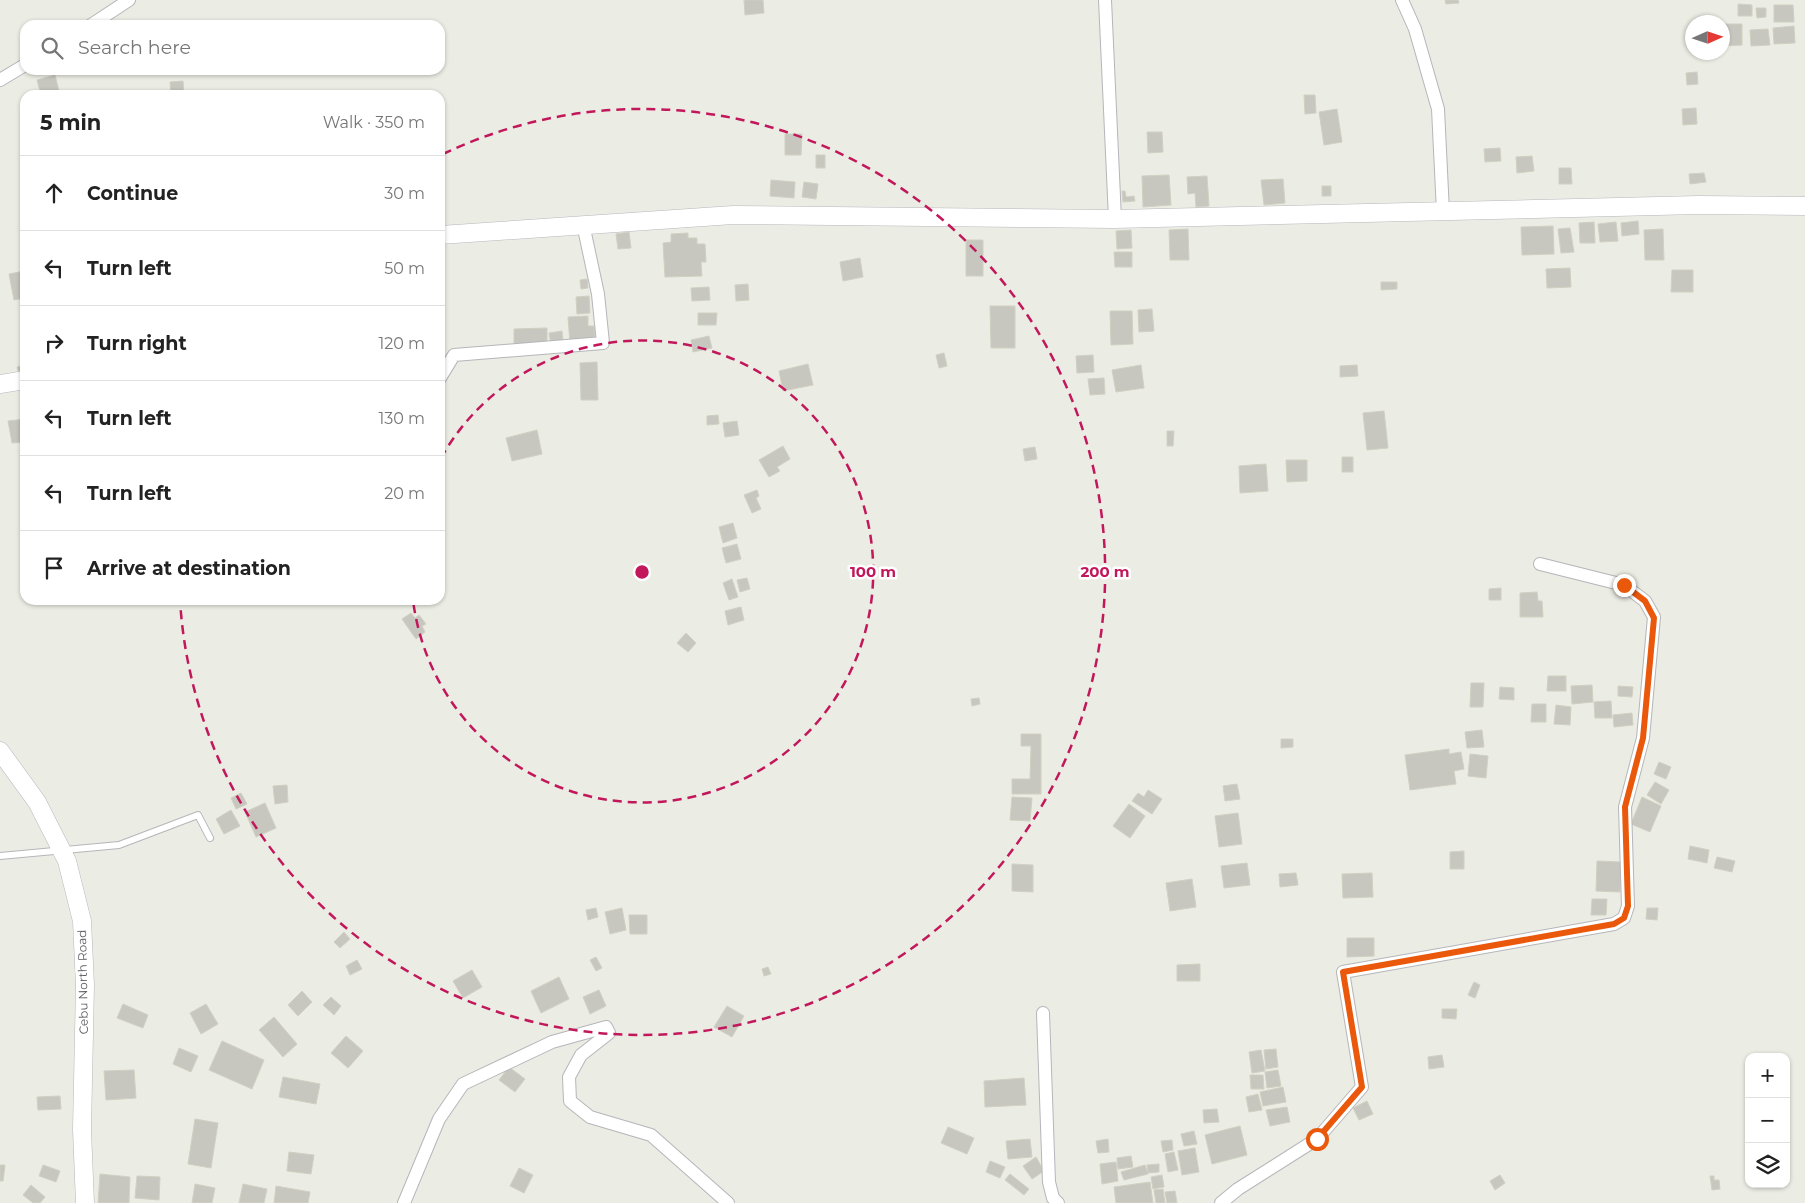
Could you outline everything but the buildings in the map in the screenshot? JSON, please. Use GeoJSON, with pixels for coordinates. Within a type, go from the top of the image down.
{"type":"FeatureCollection","features":[{"type":"Feature","properties":{"kind":"street"},"geometry":{"type":"LineString","coordinates":[[99,20],[129,0]]}},
{"type":"Feature","properties":{"kind":"street"},"geometry":{"type":"LineString","coordinates":[[1105,0],[1115,219]]}},
{"type":"Feature","properties":{"kind":"street"},"geometry":{"type":"LineString","coordinates":[[1402,0],[1415,29],[1438,109],[1444,212]]}},
{"type":"Feature","properties":{"kind":"street"},"geometry":{"type":"LineString","coordinates":[[0,80],[20,67]]}},
{"type":"Feature","properties":{"kind":"street"},"geometry":{"type":"LineString","coordinates":[[445,236],[583,224],[732,215],[1115,219],[1698,205],[1805,206]]}},
{"type":"Feature","properties":{"kind":"street"},"geometry":{"type":"LineString","coordinates":[[445,370],[454,355],[603,343],[598,294],[583,224]]}},
{"type":"Feature","properties":{"kind":"street"},"geometry":{"type":"LineString","coordinates":[[0,384],[20,381]]}},
{"type":"Feature","properties":{"kind":"street"},"geometry":{"type":"LineString","coordinates":[[1221,1203],[1238,1189],[1317,1139],[1362,1087],[1343,972],[1614,924],[1624,918],[1628,906],[1625,807],[1643,738],[1654,618],[1645,601],[1624,585],[1540,564]]}},
{"type":"Feature","properties":{"kind":"street","name":"Cebu North Road"},"geometry":{"type":"LineString","coordinates":[[0,751],[37,802],[67,860],[82,921],[85,985],[82,1130],[85,1203]]}},
{"type":"Feature","properties":{"kind":"street"},"geometry":{"type":"LineString","coordinates":[[1043,1012],[1049,1182],[1053,1198],[1058,1203]]}},
{"type":"Feature","properties":{"kind":"street"},"geometry":{"type":"LineString","coordinates":[[404,1203],[439,1119],[463,1084],[552,1042],[606,1027],[609,1033],[581,1055],[569,1077],[570,1101],[590,1117],[651,1135],[728,1203]]}},
{"type":"Feature","properties":{"kind":"lane"},"geometry":{"type":"LineString","coordinates":[[0,856],[19,856],[61,849],[119,845],[198,816],[210,838]]}},
{"type":"Feature","properties":{"kind":"route"},"geometry":{"type":"LineString","coordinates":[[1317,1139],[1362,1087],[1343,972],[1614,924],[1624,918],[1628,906],[1625,807],[1643,738],[1654,618],[1645,601],[1624,585]]}}]}
